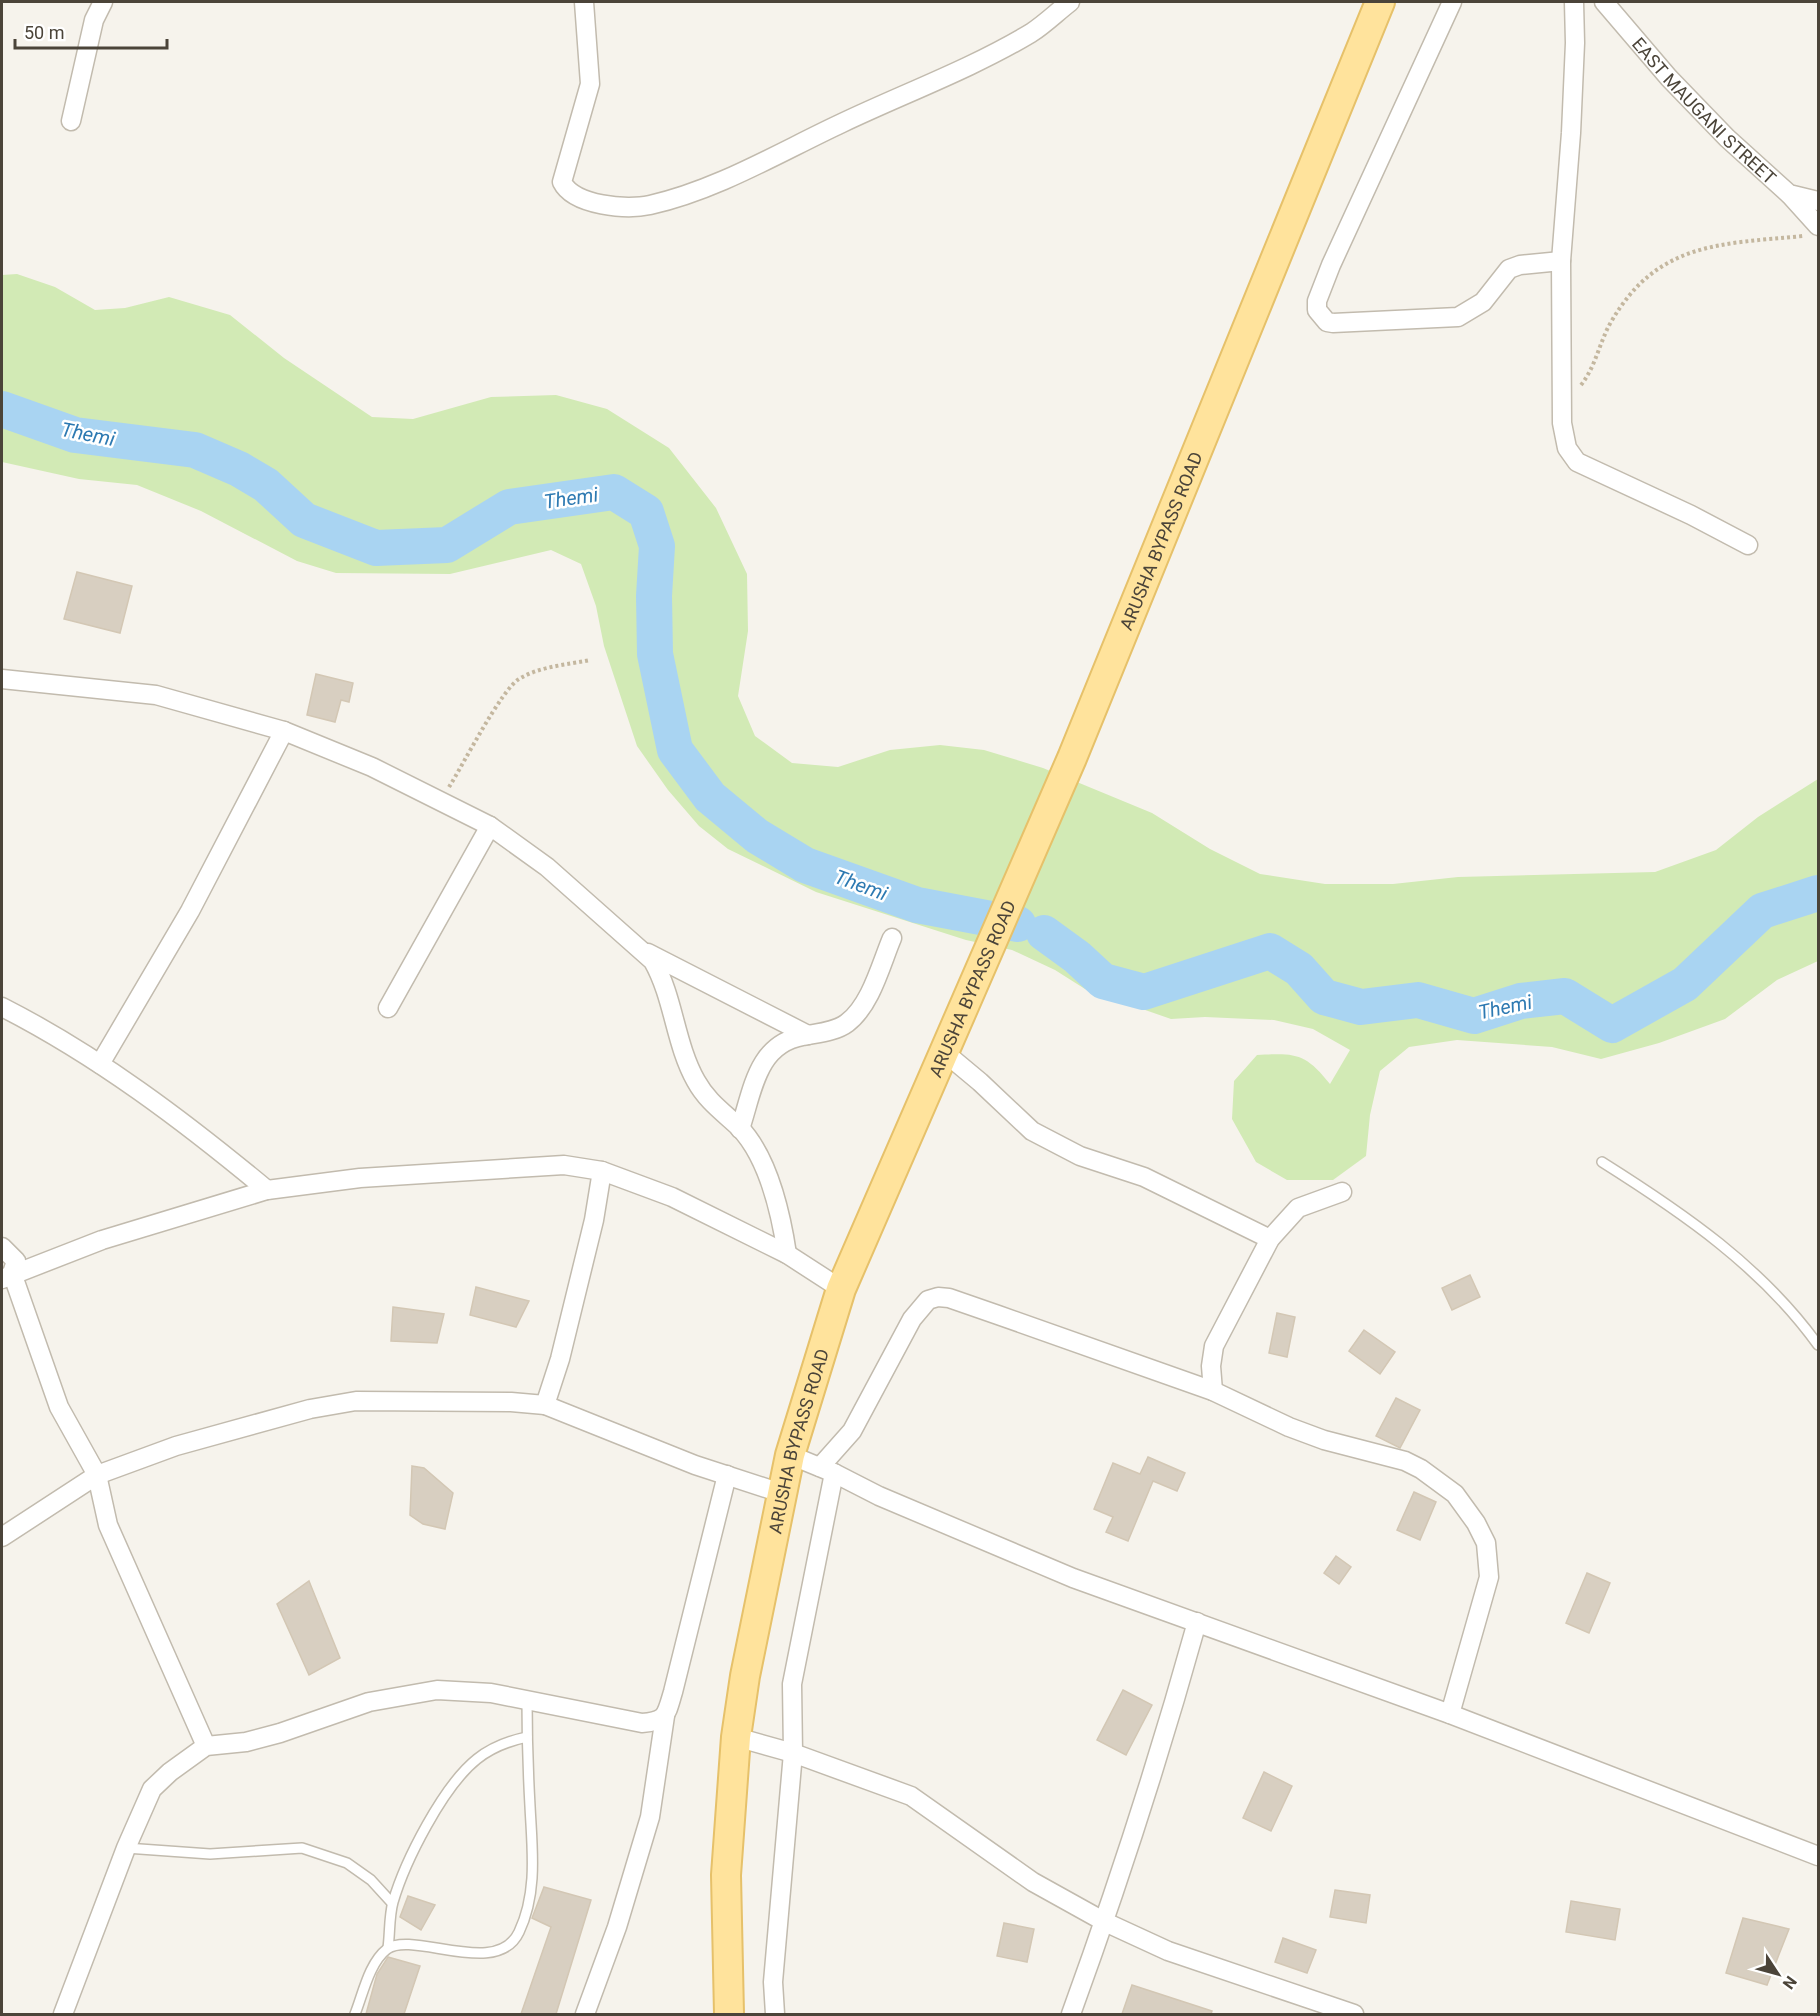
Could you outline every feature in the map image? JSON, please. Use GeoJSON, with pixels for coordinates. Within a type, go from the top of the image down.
{"type":"FeatureCollection","features":[{"type":"Feature","properties":{"kind":"main road","name":"ARUSHA BYPASS ROAD"},"geometry":{"type":"LineString","coordinates":[[729,2014],[726,1875],[736,1737],[745,1676],[789,1455],[841,1289],[1072,758],[1380,2]]}},
{"type":"Feature","properties":{"kind":"street"},"geometry":{"type":"LineString","coordinates":[[70,121],[94,20],[102,2]]}},
{"type":"Feature","properties":{"kind":"street"},"geometry":{"type":"LineString","coordinates":[[584,2],[590,84],[562,182],[572,193],[592,202],[617,206],[648,205],[698,190],[898,96],[955,73],[1032,32],[1070,2]]}},
{"type":"Feature","properties":{"kind":"street"},"geometry":{"type":"LineString","coordinates":[[1452,2],[1331,265],[1317,301],[1317,310],[1327,322],[1333,323],[1458,317],[1483,302],[1509,269],[1520,264],[1561,261]]}},
{"type":"Feature","properties":{"kind":"street"},"geometry":{"type":"LineString","coordinates":[[1574,2],[1575,43],[1571,133],[1561,261],[1564,338],[1562,410],[1567,448],[1577,462],[1691,514],[1748,545]]}},
{"type":"Feature","properties":{"kind":"street","name":"EAST MAUGANI STREET"},"geometry":{"type":"LineString","coordinates":[[1604,2],[1669,78],[1726,138],[1789,194],[1818,201]]}},
{"type":"Feature","properties":{"kind":"street"},"geometry":{"type":"LineString","coordinates":[[1789,194],[1813,231]]}},
{"type":"Feature","properties":{"kind":"street"},"geometry":{"type":"LineString","coordinates":[[2,679],[156,694],[284,731],[372,767],[440,800],[490,826],[547,867],[653,961],[663,978],[695,1080],[713,1106],[740,1129],[765,1169],[780,1212],[787,1254]]}},
{"type":"Feature","properties":{"kind":"street"},"geometry":{"type":"LineString","coordinates":[[100,1064],[190,911],[284,731]]}},
{"type":"Feature","properties":{"kind":"street"},"geometry":{"type":"LineString","coordinates":[[388,1008],[490,826]]}},
{"type":"Feature","properties":{"kind":"street"},"geometry":{"type":"LineString","coordinates":[[740,1129],[764,1060],[777,1044],[837,1029],[849,1023],[872,987],[892,938]]}},
{"type":"Feature","properties":{"kind":"street"},"geometry":{"type":"LineString","coordinates":[[636,946],[808,1035]]}},
{"type":"Feature","properties":{"kind":"street"},"geometry":{"type":"LineString","coordinates":[[2,1007],[129,1082],[267,1190]]}},
{"type":"Feature","properties":{"kind":"street"},"geometry":{"type":"LineString","coordinates":[[944,1052],[1032,1131],[1080,1156],[1144,1177],[1270,1239]]}},
{"type":"Feature","properties":{"kind":"street"},"geometry":{"type":"LineString","coordinates":[[7,1276],[102,1240],[267,1190],[360,1178],[564,1165],[602,1171],[672,1197],[787,1254],[841,1289]]}},
{"type":"Feature","properties":{"kind":"street"},"geometry":{"type":"LineString","coordinates":[[545,1405],[560,1359],[594,1220],[602,1171]]}},
{"type":"Feature","properties":{"kind":"street"},"geometry":{"type":"LineString","coordinates":[[1213,1391],[1211,1366],[1214,1346],[1270,1239],[1298,1208],[1342,1192]]}},
{"type":"Feature","properties":{"kind":"street"},"geometry":{"type":"LineString","coordinates":[[2,1247],[16,1261],[7,1276]]}},
{"type":"Feature","properties":{"kind":"street"},"geometry":{"type":"LineString","coordinates":[[7,1276],[59,1407],[98,1475],[108,1525],[206,1746]]}},
{"type":"Feature","properties":{"kind":"street"},"geometry":{"type":"LineString","coordinates":[[775,2014],[773,1982],[793,1753],[792,1684],[827,1470],[852,1431],[912,1319],[928,1300],[938,1297],[949,1298],[998,1314],[1213,1391],[1298,1430],[1405,1461],[1421,1469],[1455,1494],[1476,1523],[1485,1543],[1489,1577],[1450,1714]]}},
{"type":"Feature","properties":{"kind":"street"},"geometry":{"type":"LineString","coordinates":[[2,1537],[98,1475],[176,1446],[310,1409],[356,1401],[511,1402],[545,1405],[726,1475],[781,1493]]}},
{"type":"Feature","properties":{"kind":"street"},"geometry":{"type":"LineString","coordinates":[[789,1455],[827,1470],[879,1496],[1052,1569],[1450,1714],[1818,1856]]}},
{"type":"Feature","properties":{"kind":"street"},"geometry":{"type":"LineString","coordinates":[[585,2014],[617,1927],[650,1817],[665,1716],[726,1475]]}},
{"type":"Feature","properties":{"kind":"street"},"geometry":{"type":"LineString","coordinates":[[1071,2014],[1105,1922],[1168,1725],[1197,1622]]}},
{"type":"Feature","properties":{"kind":"street"},"geometry":{"type":"LineString","coordinates":[[63,2014],[126,1848],[152,1789],[170,1772],[206,1746],[246,1742],[369,1702],[437,1690],[491,1693],[642,1723],[657,1721],[665,1716]]}},
{"type":"Feature","properties":{"kind":"street"},"geometry":{"type":"LineString","coordinates":[[736,1737],[793,1753],[911,1796],[1033,1882],[1105,1922],[1168,1951],[1354,2014]]}},
{"type":"Feature","properties":{"kind":"lane"},"geometry":{"type":"LineString","coordinates":[[1602,1162],[1668,1204],[1716,1240],[1797,1316],[1818,1345]]}},
{"type":"Feature","properties":{"kind":"lane"},"geometry":{"type":"LineString","coordinates":[[388,1948],[404,1945],[451,1952],[492,1951],[505,1949],[519,1933],[533,1882],[527,1700]]}},
{"type":"Feature","properties":{"kind":"lane"},"geometry":{"type":"LineString","coordinates":[[356,2014],[375,1963],[388,1948],[392,1903],[422,1834],[449,1792],[476,1760],[502,1743],[527,1737]]}},
{"type":"Feature","properties":{"kind":"lane"},"geometry":{"type":"LineString","coordinates":[[126,1848],[210,1854],[302,1848],[347,1863],[371,1880],[392,1903]]}},
{"type":"Feature","properties":{"kind":"path"},"geometry":{"type":"LineString","coordinates":[[1562,410],[1589,375],[1610,323],[1637,286],[1663,263],[1698,249],[1813,231]]}},
{"type":"Feature","properties":{"kind":"path"},"geometry":{"type":"LineString","coordinates":[[440,800],[502,697],[517,680],[538,670],[590,660]]}},
{"type":"Feature","properties":{"kind":"green space"},"geometry":{"type":"Polygon","coordinates":[[[17,274],[55,287],[95,310],[125,308],[169,297],[230,315],[284,358],[372,417],[413,419],[491,397],[556,395],[607,409],[669,448],[716,508],[747,574],[748,631],[738,696],[755,736],[792,763],[838,767],[890,750],[940,745],[984,750],[1043,768],[1152,813],[1210,849],[1260,874],[1325,884],[1393,884],[1458,877],[1655,872],[1716,850],[1758,817],[1818,779],[1818,961],[1777,980],[1725,1019],[1659,1043],[1601,1059],[1552,1047],[1457,1040],[1409,1047],[1380,1071],[1370,1115],[1366,1156],[1333,1180],[1287,1180],[1256,1162],[1232,1119],[1234,1081],[1257,1055],[1280,1054],[1306,1060],[1330,1084],[1350,1050],[1313,1029],[1274,1020],[1205,1017],[1171,1019],[1085,989],[1055,970],[1012,950],[966,940],[816,892],[728,849],[699,826],[668,790],[637,746],[604,646],[596,606],[581,564],[551,550],[450,574],[336,573],[297,561],[201,511],[137,485],[79,479],[2,462],[2,275],[17,274]]]}},
{"type":"Feature","properties":{"kind":"building"},"geometry":{"type":"Polygon","coordinates":[[[77,572],[132,586],[120,633],[64,619],[77,572]]]}},
{"type":"Feature","properties":{"kind":"building"},"geometry":{"type":"Polygon","coordinates":[[[316,674],[353,683],[349,702],[341,700],[335,722],[307,715],[316,674]]]}},
{"type":"Feature","properties":{"kind":"building"},"geometry":{"type":"Polygon","coordinates":[[[1470,1275],[1480,1297],[1452,1310],[1442,1288],[1470,1275]]]}},
{"type":"Feature","properties":{"kind":"building"},"geometry":{"type":"Polygon","coordinates":[[[476,1287],[529,1301],[516,1327],[470,1315],[476,1287]]]}},
{"type":"Feature","properties":{"kind":"building"},"geometry":{"type":"Polygon","coordinates":[[[393,1307],[444,1314],[437,1343],[391,1341],[393,1307]]]}},
{"type":"Feature","properties":{"kind":"building"},"geometry":{"type":"Polygon","coordinates":[[[1277,1313],[1295,1317],[1287,1357],[1269,1353],[1277,1313]]]}},
{"type":"Feature","properties":{"kind":"building"},"geometry":{"type":"Polygon","coordinates":[[[1364,1330],[1395,1352],[1380,1374],[1349,1351],[1364,1330]]]}},
{"type":"Feature","properties":{"kind":"building"},"geometry":{"type":"Polygon","coordinates":[[[1396,1398],[1420,1410],[1400,1448],[1376,1436],[1396,1398]]]}},
{"type":"Feature","properties":{"kind":"building"},"geometry":{"type":"Polygon","coordinates":[[[1148,1457],[1185,1473],[1177,1491],[1153,1481],[1128,1541],[1106,1532],[1113,1517],[1094,1509],[1113,1463],[1140,1474],[1148,1457]]]}},
{"type":"Feature","properties":{"kind":"building"},"geometry":{"type":"Polygon","coordinates":[[[412,1466],[424,1468],[453,1493],[445,1529],[423,1524],[410,1515],[412,1466]]]}},
{"type":"Feature","properties":{"kind":"building"},"geometry":{"type":"Polygon","coordinates":[[[1414,1492],[1436,1502],[1420,1540],[1397,1530],[1414,1492]]]}},
{"type":"Feature","properties":{"kind":"building"},"geometry":{"type":"Polygon","coordinates":[[[1336,1556],[1351,1567],[1339,1584],[1324,1573],[1336,1556]]]}},
{"type":"Feature","properties":{"kind":"building"},"geometry":{"type":"Polygon","coordinates":[[[1587,1573],[1610,1583],[1589,1633],[1566,1623],[1587,1573]]]}},
{"type":"Feature","properties":{"kind":"building"},"geometry":{"type":"Polygon","coordinates":[[[309,1581],[340,1658],[309,1675],[277,1604],[309,1581]]]}},
{"type":"Feature","properties":{"kind":"building"},"geometry":{"type":"Polygon","coordinates":[[[1123,1690],[1152,1705],[1126,1755],[1097,1740],[1123,1690]]]}},
{"type":"Feature","properties":{"kind":"building"},"geometry":{"type":"Polygon","coordinates":[[[1264,1772],[1292,1786],[1271,1831],[1243,1818],[1264,1772]]]}},
{"type":"Feature","properties":{"kind":"building"},"geometry":{"type":"Polygon","coordinates":[[[544,1887],[591,1900],[556,2014],[521,2014],[551,1927],[532,1918],[544,1887]]]}},
{"type":"Feature","properties":{"kind":"building"},"geometry":{"type":"Polygon","coordinates":[[[1335,1890],[1370,1895],[1366,1923],[1330,1917],[1335,1890]]]}},
{"type":"Feature","properties":{"kind":"building"},"geometry":{"type":"Polygon","coordinates":[[[408,1896],[435,1905],[421,1930],[400,1917],[408,1896]]]}},
{"type":"Feature","properties":{"kind":"building"},"geometry":{"type":"Polygon","coordinates":[[[1571,1901],[1620,1909],[1615,1940],[1566,1932],[1571,1901]]]}},
{"type":"Feature","properties":{"kind":"building"},"geometry":{"type":"Polygon","coordinates":[[[1743,1918],[1789,1929],[1767,1985],[1726,1973],[1743,1918]]]}},
{"type":"Feature","properties":{"kind":"building"},"geometry":{"type":"Polygon","coordinates":[[[1004,1923],[1034,1929],[1027,1962],[997,1956],[1004,1923]]]}},
{"type":"Feature","properties":{"kind":"building"},"geometry":{"type":"Polygon","coordinates":[[[1283,1938],[1316,1950],[1307,1973],[1275,1962],[1283,1938]]]}},
{"type":"Feature","properties":{"kind":"building"},"geometry":{"type":"Polygon","coordinates":[[[388,1957],[420,1966],[404,2014],[366,2014],[377,1974],[388,1957]]]}},
{"type":"Feature","properties":{"kind":"building"},"geometry":{"type":"Polygon","coordinates":[[[1132,1985],[1212,2011],[1211,2014],[1122,2014],[1132,1985]]]}},
{"type":"Feature","properties":{"kind":"waterway","name":"Themi"},"geometry":{"type":"LineString","coordinates":[[2,409],[75,435],[195,450],[239,469],[266,485],[304,520],[376,548],[447,545],[509,507],[614,492],[646,512],[657,546],[654,596],[655,654],[675,750],[710,797],[757,836],[805,865],[917,905],[1018,924]]}},
{"type":"Feature","properties":{"kind":"waterway","name":"Themi"},"geometry":{"type":"LineString","coordinates":[[1044,933],[1077,957],[1103,981],[1144,992],[1270,951],[1299,969],[1324,997],[1361,1007],[1418,1000],[1474,1016],[1521,1001],[1565,996],[1612,1025],[1685,984],[1762,911],[1818,893]]}}]}
